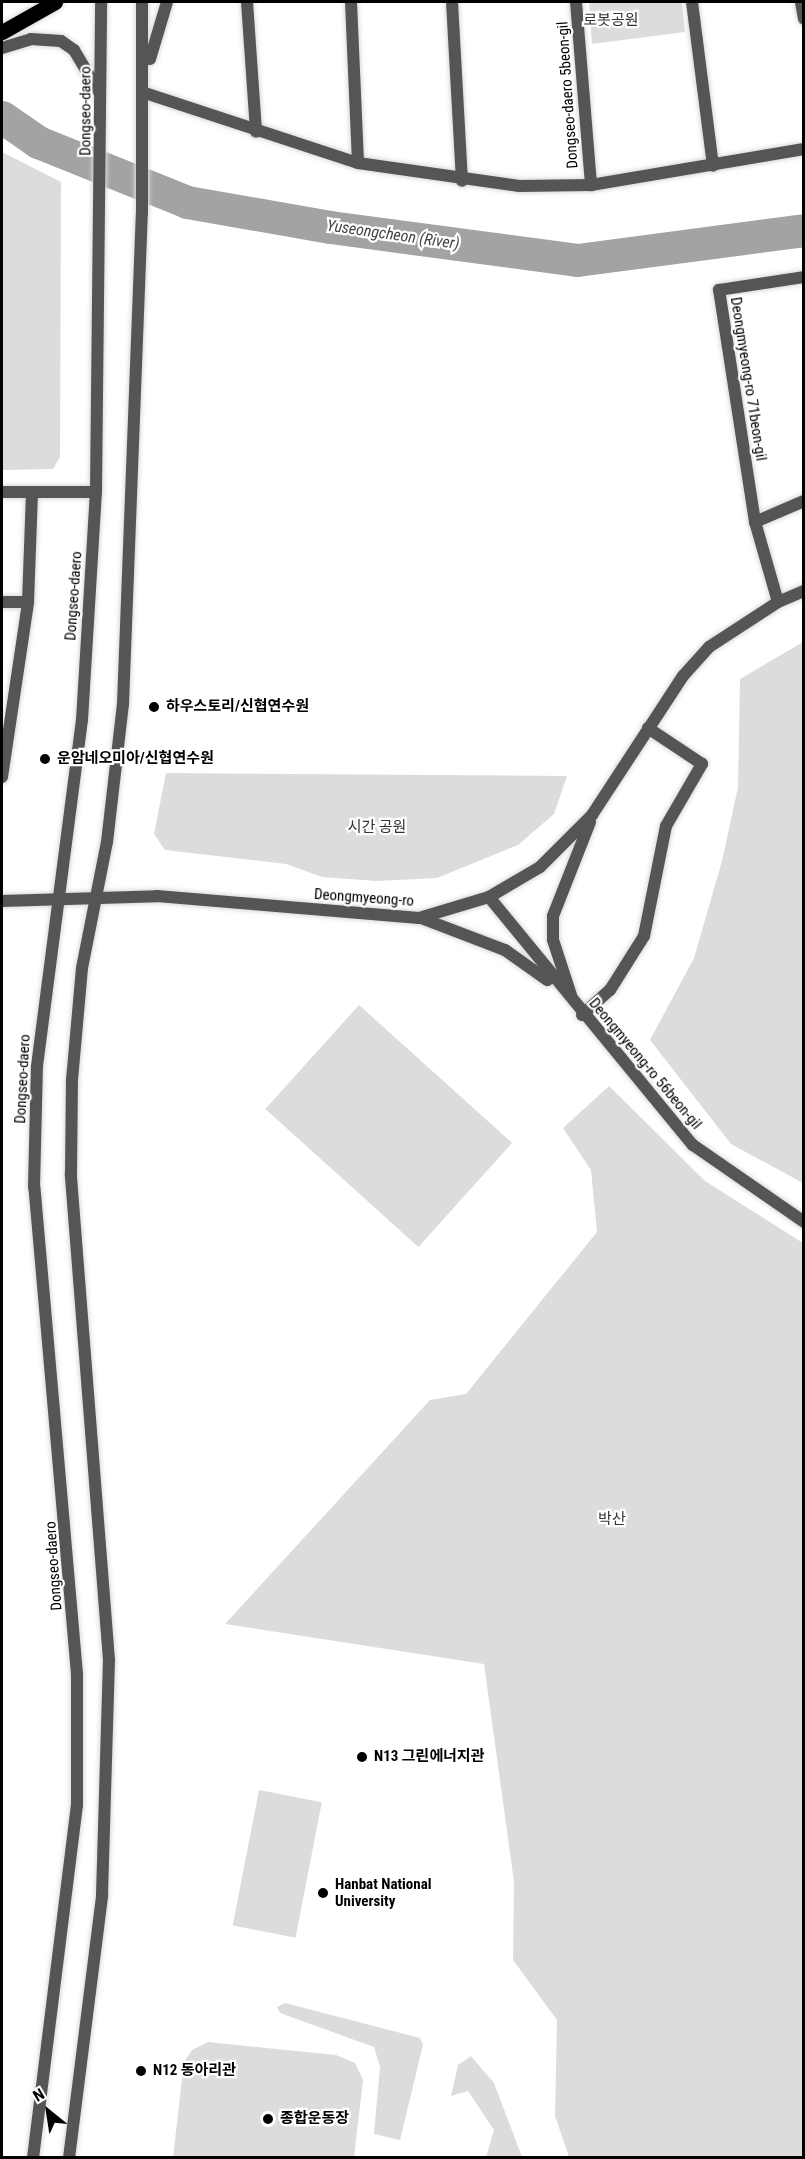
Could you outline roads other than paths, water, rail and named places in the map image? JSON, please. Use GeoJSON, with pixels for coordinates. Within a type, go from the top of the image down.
{"type":"FeatureCollection","features":[{"type":"Feature","properties":{"kind":"main road"},"geometry":{"type":"LineString","coordinates":[[2,32],[56,2]]}},
{"type":"Feature","properties":{"kind":"street","name":"Dongseo-daero"},"geometry":{"type":"LineString","coordinates":[[33,2157],[77,1805],[77,1674],[34,1187],[37,1066],[57,898],[82,720],[96,492],[101,195],[99,93],[101,2]]}},
{"type":"Feature","properties":{"kind":"street"},"geometry":{"type":"LineString","coordinates":[[69,2157],[102,1895],[110,1660],[71,1173],[76,1015],[96,898],[123,704],[145,110],[142,2]]}},
{"type":"Feature","properties":{"kind":"street"},"geometry":{"type":"LineString","coordinates":[[145,93],[153,40],[167,2]]}},
{"type":"Feature","properties":{"kind":"street"},"geometry":{"type":"LineString","coordinates":[[247,2],[256,132]]}},
{"type":"Feature","properties":{"kind":"street"},"geometry":{"type":"LineString","coordinates":[[351,2],[358,163]]}},
{"type":"Feature","properties":{"kind":"street"},"geometry":{"type":"LineString","coordinates":[[452,2],[462,181]]}},
{"type":"Feature","properties":{"kind":"street","name":"Dongseo-daero 5beon-gil"},"geometry":{"type":"LineString","coordinates":[[576,2],[591,185]]}},
{"type":"Feature","properties":{"kind":"street"},"geometry":{"type":"LineString","coordinates":[[692,2],[713,166]]}},
{"type":"Feature","properties":{"kind":"street"},"geometry":{"type":"LineString","coordinates":[[801,2],[804,19]]}},
{"type":"Feature","properties":{"kind":"street"},"geometry":{"type":"LineString","coordinates":[[2,48],[32,39],[61,41],[74,50],[99,93]]}},
{"type":"Feature","properties":{"kind":"street","name":"Dongseo-daero 5beon-gil"},"geometry":{"type":"LineString","coordinates":[[145,93],[256,132],[358,163],[462,181],[591,185],[804,149]]}},
{"type":"Feature","properties":{"kind":"street","name":"Deongmyeong-ro 71beon-gil"},"geometry":{"type":"LineString","coordinates":[[778,602],[755,522],[719,290],[804,277]]}},
{"type":"Feature","properties":{"kind":"street"},"geometry":{"type":"LineString","coordinates":[[2,492],[96,492]]}},
{"type":"Feature","properties":{"kind":"street"},"geometry":{"type":"LineString","coordinates":[[2,777],[28,602],[32,492]]}},
{"type":"Feature","properties":{"kind":"street"},"geometry":{"type":"LineString","coordinates":[[755,522],[804,501]]}},
{"type":"Feature","properties":{"kind":"street","name":"Deongmyeong-ro"},"geometry":{"type":"LineString","coordinates":[[2,901],[157,896],[419,918],[489,897],[540,867],[592,815],[648,728],[709,647],[778,602],[804,591]]}},
{"type":"Feature","properties":{"kind":"street"},"geometry":{"type":"LineString","coordinates":[[2,602],[28,602]]}},
{"type":"Feature","properties":{"kind":"street"},"geometry":{"type":"LineString","coordinates":[[582,1015],[610,990],[644,936],[666,826],[702,764],[648,728]]}},
{"type":"Feature","properties":{"kind":"street"},"geometry":{"type":"LineString","coordinates":[[574,1005],[558,961],[553,916],[592,815]]}},
{"type":"Feature","properties":{"kind":"street","name":"Deongmyeong-ro 56beon-gil"},"geometry":{"type":"LineString","coordinates":[[489,897],[582,1015],[693,1144],[804,1222]]}},
{"type":"Feature","properties":{"kind":"street"},"geometry":{"type":"LineString","coordinates":[[419,918],[505,950],[574,1005]]}},
{"type":"Feature","properties":{"kind":"waterway","name":"Yuseongcheon (River)"},"geometry":{"type":"LineString","coordinates":[[2,117],[38,142],[187,202],[330,227],[577,260],[804,230]]}},
{"type":"Feature","properties":{"kind":"place","name":"하우스토리/신협연수원"},"geometry":{"type":"Point","coordinates":[154,707]}},
{"type":"Feature","properties":{"kind":"place","name":"운암네오미아/신협연수원"},"geometry":{"type":"Point","coordinates":[45,759]}},
{"type":"Feature","properties":{"kind":"place","name":"N13 그린에너지관"},"geometry":{"type":"Point","coordinates":[362,1757]}},
{"type":"Feature","properties":{"kind":"place","name":"Hanbat National University"},"geometry":{"type":"Point","coordinates":[323,1893]}},
{"type":"Feature","properties":{"kind":"place","name":"N12 동아리관"},"geometry":{"type":"Point","coordinates":[141,2071]}},
{"type":"Feature","properties":{"kind":"place","name":"종합운동장"},"geometry":{"type":"Point","coordinates":[268,2119]}},
{"type":"Feature","properties":{"kind":"park label","name":"로봇공원"},"geometry":{"type":"Point","coordinates":[611,21]}},
{"type":"Feature","properties":{"kind":"park label","name":"시간 공원"},"geometry":{"type":"Point","coordinates":[377,828]}},
{"type":"Feature","properties":{"kind":"park label","name":"박산"},"geometry":{"type":"Point","coordinates":[612,1520]}}]}
